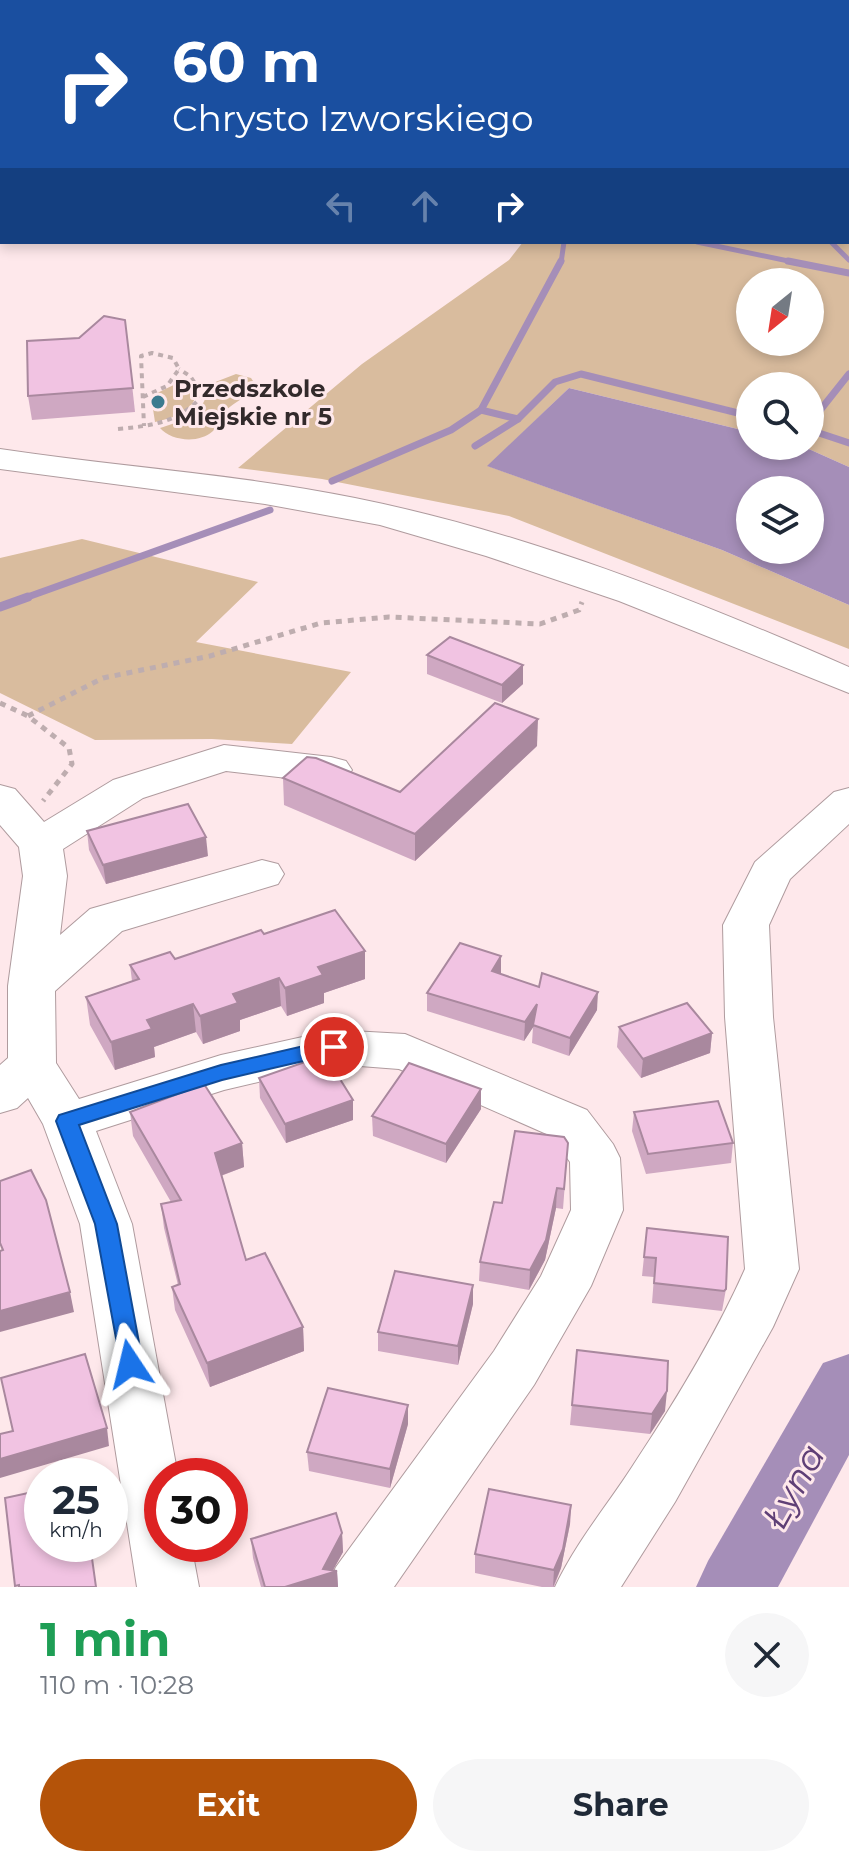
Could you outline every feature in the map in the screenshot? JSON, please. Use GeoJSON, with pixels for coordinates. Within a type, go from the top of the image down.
{"type":"FeatureCollection","features":[{"type":"Feature","properties":{"kind":"street"},"geometry":{"type":"LineString","coordinates":[[0,459],[275,494],[427,526],[572,571],[746,635],[849,681]]}},
{"type":"Feature","properties":{"kind":"street"},"geometry":{"type":"LineString","coordinates":[[168,1587],[106,1224],[67,1121],[16,1080],[45,876],[20,820],[224,758],[331,770]]}},
{"type":"Feature","properties":{"kind":"street"},"geometry":{"type":"LineString","coordinates":[[586,1587],[662,1471],[754,1311],[772,1269],[749,1017],[746,925],[771,872],[849,801]]}},
{"type":"Feature","properties":{"kind":"street"},"geometry":{"type":"LineString","coordinates":[[31,986],[106,920],[262,874]]}},
{"type":"Feature","properties":{"kind":"street"},"geometry":{"type":"LineString","coordinates":[[67,1121],[221,1073],[334,1047],[405,1052],[569,1123],[595,1158],[597,1210],[564,1286],[514,1368],[358,1587]]}},
{"type":"Feature","properties":{"kind":"path"},"geometry":{"type":"LineString","coordinates":[[118,429],[144,426],[182,417],[203,395],[173,358],[152,353],[141,356],[144,426]]}},
{"type":"Feature","properties":{"kind":"path"},"geometry":{"type":"LineString","coordinates":[[143,397],[167,386],[179,369]]}},
{"type":"Feature","properties":{"kind":"path"},"geometry":{"type":"LineString","coordinates":[[28,716],[103,678],[210,656],[321,623],[389,617],[540,624],[579,610],[589,587],[572,571]]}},
{"type":"Feature","properties":{"kind":"path"},"geometry":{"type":"LineString","coordinates":[[0,703],[28,716],[69,748],[72,764],[42,803],[20,820]]}},
{"type":"Feature","properties":{"kind":"shaded area"},"geometry":{"type":"Polygon","coordinates":[[[521,244],[849,244],[849,467],[824,456],[824,372],[736,372],[736,429],[569,388],[488,466],[722,550],[736,556],[736,564],[754,564],[849,605],[849,649],[509,516],[322,479],[238,468],[362,364],[509,260],[521,244]]]}},
{"type":"Feature","properties":{"kind":"shaded area"},"geometry":{"type":"Polygon","coordinates":[[[236,374],[251,378],[259,390],[226,410],[213,431],[200,438],[185,439],[171,436],[160,428],[184,419],[199,409],[206,395],[205,386],[236,374]]]}},
{"type":"Feature","properties":{"kind":"shaded area"},"geometry":{"type":"Polygon","coordinates":[[[186,379],[196,388],[196,396],[189,408],[176,416],[155,422],[151,396],[186,379]]]}},
{"type":"Feature","properties":{"kind":"shaded area"},"geometry":{"type":"Polygon","coordinates":[[[569,388],[736,429],[736,460],[824,460],[824,456],[849,467],[849,605],[754,564],[824,564],[824,476],[736,476],[736,556],[487,466],[569,388]]]}},
{"type":"Feature","properties":{"kind":"shaded area"},"geometry":{"type":"Polygon","coordinates":[[[82,539],[258,582],[196,642],[351,672],[292,744],[212,739],[95,740],[0,693],[0,558],[82,539]]]}},
{"type":"Feature","properties":{"kind":"building"},"geometry":{"type":"Polygon","coordinates":[[[104,316],[125,320],[133,388],[28,396],[27,341],[79,338],[104,316]]]}},
{"type":"Feature","properties":{"kind":"building"},"geometry":{"type":"Polygon","coordinates":[[[450,637],[523,665],[502,685],[427,655],[450,637]]]}},
{"type":"Feature","properties":{"kind":"building"},"geometry":{"type":"Polygon","coordinates":[[[495,703],[538,719],[415,834],[283,778],[307,757],[316,758],[400,792],[495,703]]]}},
{"type":"Feature","properties":{"kind":"building"},"geometry":{"type":"Polygon","coordinates":[[[188,804],[206,837],[103,865],[87,831],[188,804]]]}},
{"type":"Feature","properties":{"kind":"building"},"geometry":{"type":"Polygon","coordinates":[[[335,910],[365,951],[318,967],[323,975],[285,988],[279,978],[233,994],[238,1003],[200,1016],[193,1004],[147,1020],[152,1029],[111,1042],[86,997],[139,979],[130,965],[170,952],[175,959],[261,930],[264,934],[335,910]]]}},
{"type":"Feature","properties":{"kind":"building"},"geometry":{"type":"Polygon","coordinates":[[[460,943],[501,956],[492,971],[539,987],[542,973],[598,992],[570,1038],[533,1025],[537,1004],[525,1022],[427,993],[460,943]]]}},
{"type":"Feature","properties":{"kind":"building"},"geometry":{"type":"Polygon","coordinates":[[[687,1003],[712,1033],[643,1059],[619,1027],[687,1003]]]}},
{"type":"Feature","properties":{"kind":"building"},"geometry":{"type":"Polygon","coordinates":[[[325,1055],[353,1100],[285,1124],[259,1078],[325,1055]]]}},
{"type":"Feature","properties":{"kind":"building"},"geometry":{"type":"Polygon","coordinates":[[[409,1063],[481,1089],[446,1144],[372,1116],[409,1063]]]}},
{"type":"Feature","properties":{"kind":"building"},"geometry":{"type":"Polygon","coordinates":[[[204,1084],[242,1143],[215,1153],[246,1260],[265,1253],[303,1327],[207,1363],[172,1287],[180,1284],[161,1204],[181,1200],[130,1112],[204,1084]]]}},
{"type":"Feature","properties":{"kind":"building"},"geometry":{"type":"Polygon","coordinates":[[[718,1101],[733,1143],[648,1154],[634,1112],[718,1101]]]}},
{"type":"Feature","properties":{"kind":"building"},"geometry":{"type":"Polygon","coordinates":[[[515,1131],[564,1137],[568,1143],[564,1189],[557,1188],[546,1240],[530,1270],[480,1262],[494,1202],[502,1203],[515,1131]]]}},
{"type":"Feature","properties":{"kind":"building"},"geometry":{"type":"Polygon","coordinates":[[[31,1170],[46,1200],[70,1292],[0,1311],[0,1251],[3,1250],[0,1243],[0,1181],[31,1170]]]}},
{"type":"Feature","properties":{"kind":"building"},"geometry":{"type":"Polygon","coordinates":[[[647,1228],[728,1237],[726,1289],[654,1283],[656,1258],[644,1257],[647,1228]]]}},
{"type":"Feature","properties":{"kind":"building"},"geometry":{"type":"Polygon","coordinates":[[[395,1271],[473,1285],[458,1346],[378,1332],[395,1271]]]}},
{"type":"Feature","properties":{"kind":"building"},"geometry":{"type":"Polygon","coordinates":[[[577,1350],[668,1361],[667,1391],[652,1414],[572,1405],[577,1350]]]}},
{"type":"Feature","properties":{"kind":"building"},"geometry":{"type":"Polygon","coordinates":[[[85,1354],[107,1428],[0,1459],[0,1434],[13,1431],[1,1378],[85,1354]]]}},
{"type":"Feature","properties":{"kind":"building"},"geometry":{"type":"Polygon","coordinates":[[[328,1388],[408,1405],[390,1469],[307,1452],[328,1388]]]}},
{"type":"Feature","properties":{"kind":"building"},"geometry":{"type":"Polygon","coordinates":[[[489,1489],[571,1505],[563,1549],[554,1570],[475,1554],[489,1489]]]}},
{"type":"Feature","properties":{"kind":"building"},"geometry":{"type":"Polygon","coordinates":[[[24,1494],[24,1562],[93,1562],[96,1587],[15,1586],[5,1498],[24,1494]]]}},
{"type":"Feature","properties":{"kind":"building"},"geometry":{"type":"Polygon","coordinates":[[[336,1513],[342,1533],[323,1569],[337,1571],[285,1587],[265,1587],[251,1539],[336,1513]]]}},
{"type":"Feature","properties":{"kind":"waterway"},"geometry":{"type":"LineString","coordinates":[[561,263],[564,244]]}},
{"type":"Feature","properties":{"kind":"waterway"},"geometry":{"type":"LineString","coordinates":[[707,244],[795,262]]}},
{"type":"Feature","properties":{"kind":"waterway"},"geometry":{"type":"LineString","coordinates":[[833,244],[849,260]]}},
{"type":"Feature","properties":{"kind":"waterway"},"geometry":{"type":"LineString","coordinates":[[481,410],[561,261]]}},
{"type":"Feature","properties":{"kind":"waterway"},"geometry":{"type":"LineString","coordinates":[[788,261],[795,262]]}},
{"type":"Feature","properties":{"kind":"waterway"},"geometry":{"type":"LineString","coordinates":[[795,262],[849,273]]}},
{"type":"Feature","properties":{"kind":"waterway"},"geometry":{"type":"LineString","coordinates":[[518,419],[555,382],[581,374],[736,413]]}},
{"type":"Feature","properties":{"kind":"waterway"},"geometry":{"type":"LineString","coordinates":[[824,405],[849,374]]}},
{"type":"Feature","properties":{"kind":"waterway"},"geometry":{"type":"LineString","coordinates":[[332,481],[451,430],[481,410]]}},
{"type":"Feature","properties":{"kind":"waterway"},"geometry":{"type":"LineString","coordinates":[[481,410],[518,419]]}},
{"type":"Feature","properties":{"kind":"waterway"},"geometry":{"type":"LineString","coordinates":[[475,446],[518,419]]}},
{"type":"Feature","properties":{"kind":"waterway"},"geometry":{"type":"LineString","coordinates":[[824,435],[849,443]]}},
{"type":"Feature","properties":{"kind":"waterway"},"geometry":{"type":"LineString","coordinates":[[22,599],[270,510]]}},
{"type":"Feature","properties":{"kind":"waterway"},"geometry":{"type":"LineString","coordinates":[[0,607],[28,597]]}},
{"type":"Feature","properties":{"kind":"waterway","name":"Łyna"},"geometry":{"type":"LineString","coordinates":[[736,1587],[849,1385]]}},
{"type":"Feature","properties":{"kind":"place","name":"Przedszkole Miejskie nr 5"},"geometry":{"type":"Point","coordinates":[158,402]}},
{"type":"Feature","properties":{"kind":"route"},"geometry":{"type":"LineString","coordinates":[[130,1364],[106,1224],[67,1121],[221,1073],[334,1047]]}}]}
